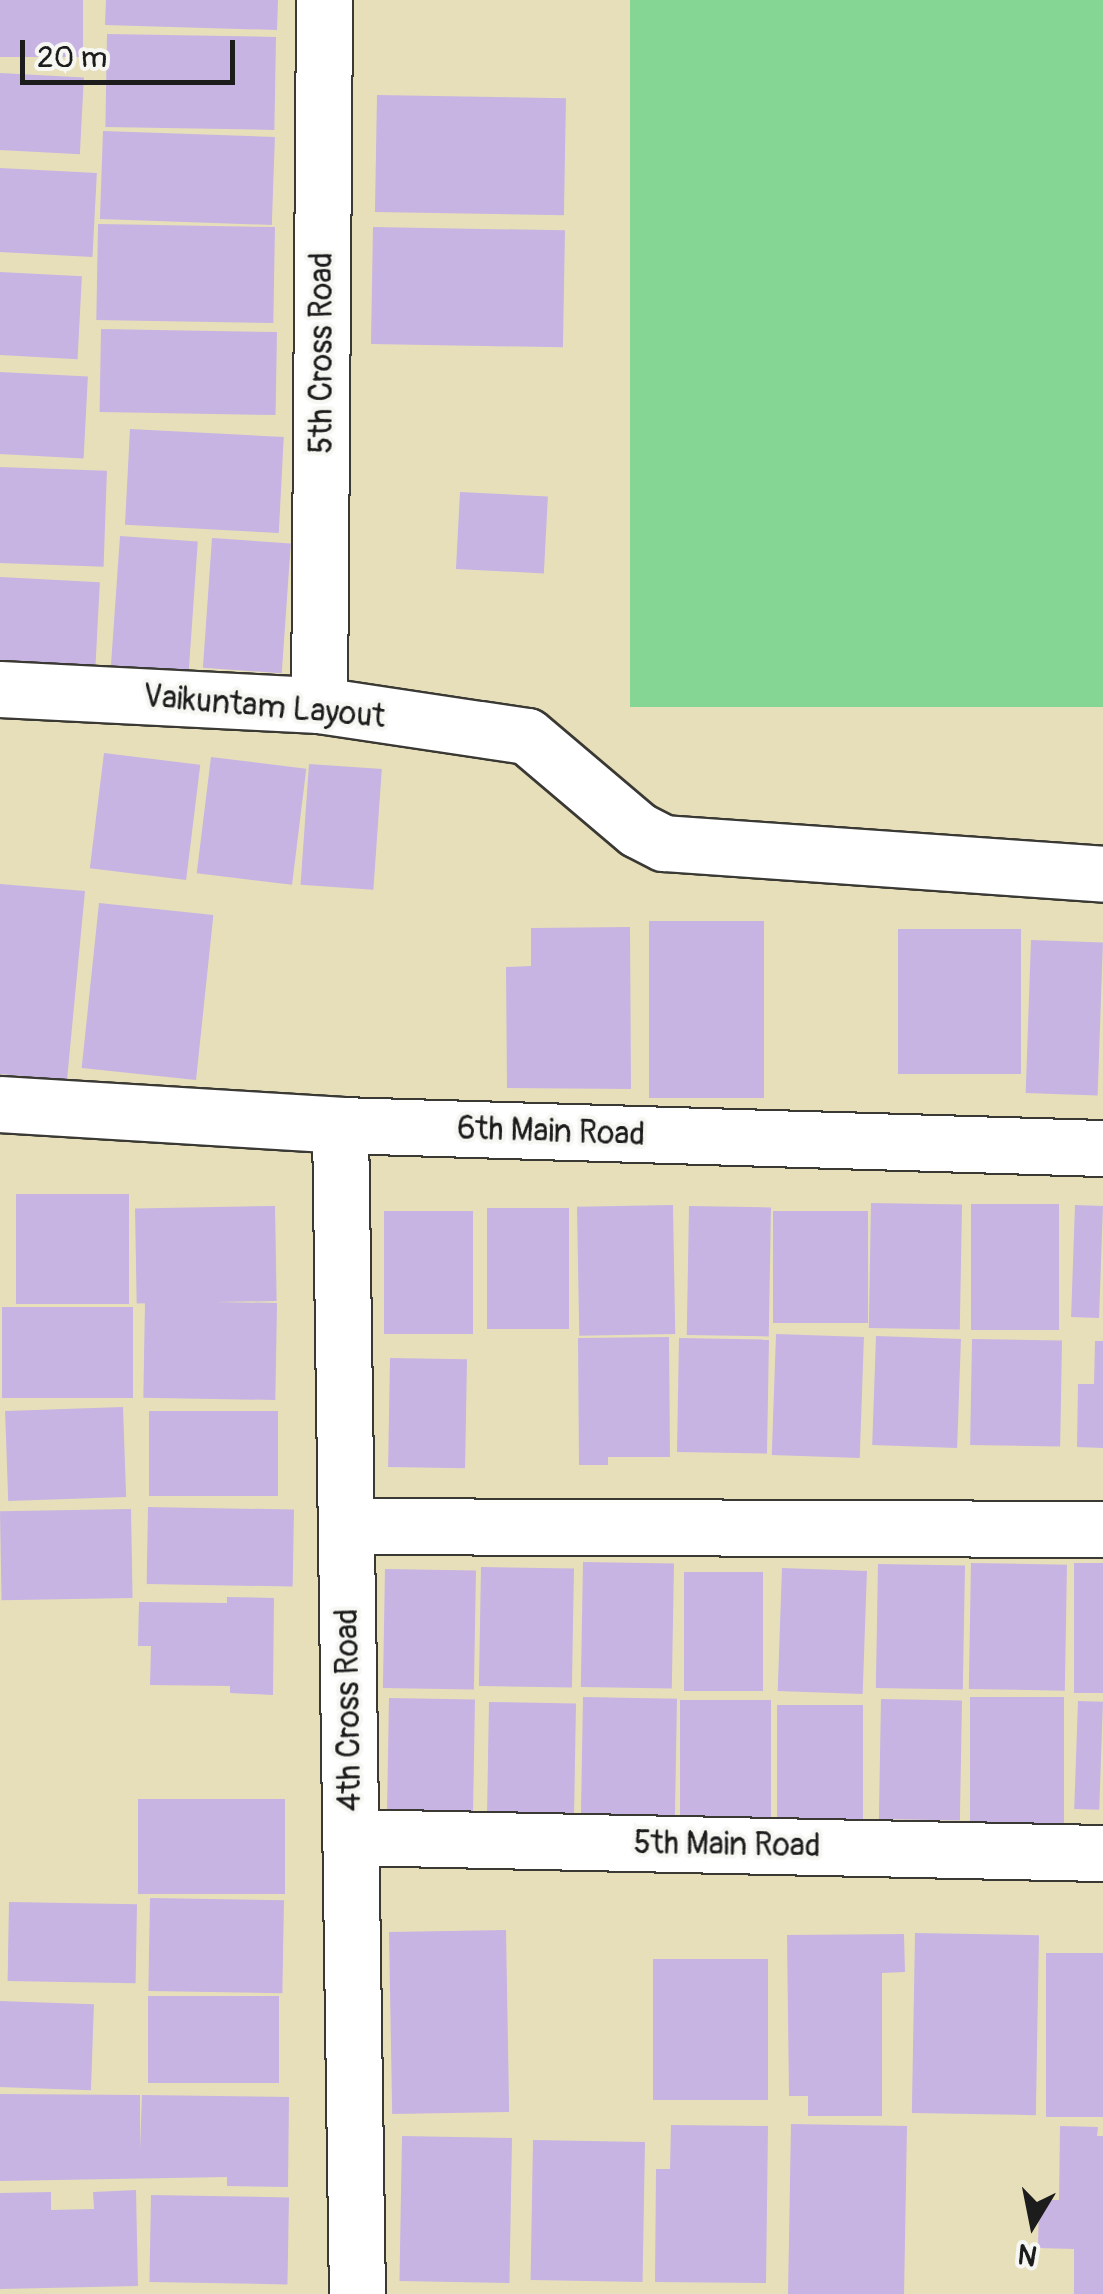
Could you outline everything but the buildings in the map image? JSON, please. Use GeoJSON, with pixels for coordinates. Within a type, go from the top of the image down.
{"type":"FeatureCollection","features":[{"type":"Feature","properties":{"kind":"street","name":"5th Cross Road"},"geometry":{"type":"LineString","coordinates":[[319,706],[324,0]]}},
{"type":"Feature","properties":{"kind":"street","name":"Vaikuntam Layout"},"geometry":{"type":"LineString","coordinates":[[0,689],[319,706],[527,736],[638,830],[664,843],[1103,874]]}},
{"type":"Feature","properties":{"kind":"street","name":"6th Main Road"},"geometry":{"type":"LineString","coordinates":[[0,1104],[340,1125],[1103,1148]]}},
{"type":"Feature","properties":{"kind":"street","name":"4th Cross Road"},"geometry":{"type":"LineString","coordinates":[[340,1125],[357,2294]]}},
{"type":"Feature","properties":{"kind":"street"},"geometry":{"type":"LineString","coordinates":[[346,1526],[1103,1528]]}},
{"type":"Feature","properties":{"kind":"street","name":"5th Main Road"},"geometry":{"type":"LineString","coordinates":[[350,1837],[1103,1853]]}},
{"type":"Feature","properties":{"kind":"green space"},"geometry":{"type":"Polygon","coordinates":[[[630,0],[1103,0],[1103,707],[630,707],[630,0]]]}}]}
